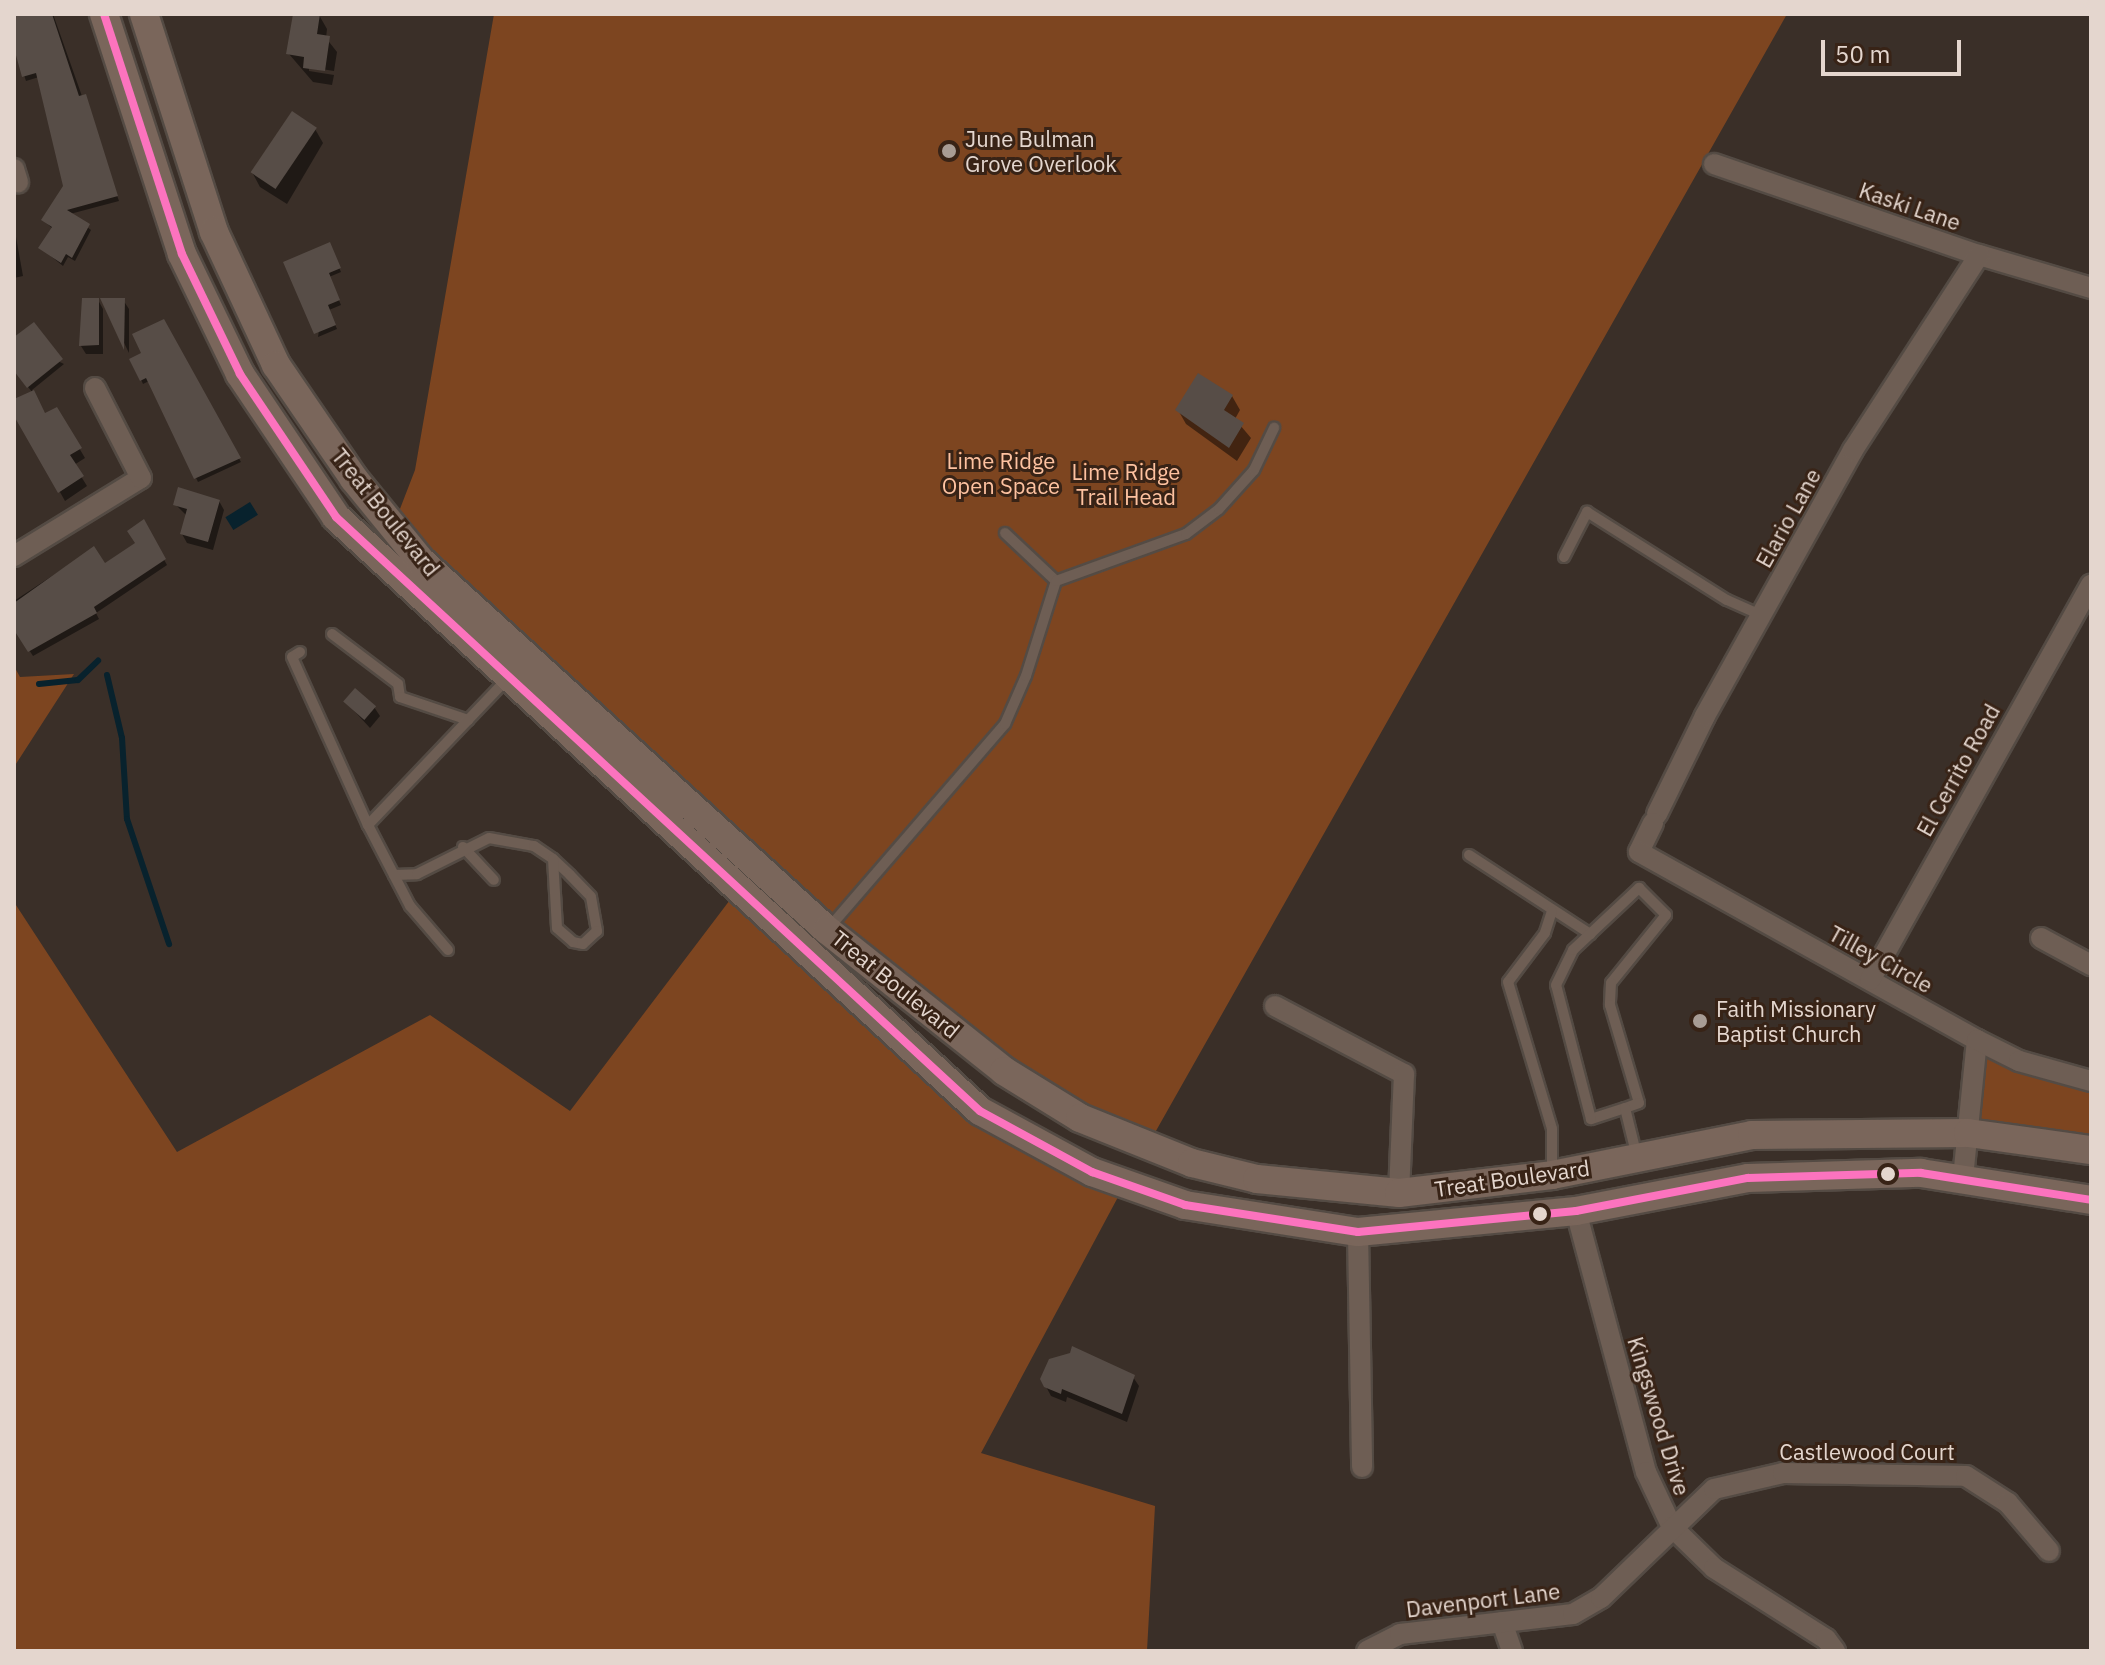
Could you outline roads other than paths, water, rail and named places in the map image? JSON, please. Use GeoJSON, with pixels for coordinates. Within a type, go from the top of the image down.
{"type":"FeatureCollection","features":[{"type":"Feature","properties":{"kind":"main road","name":"Treat Boulevard"},"geometry":{"type":"LineString","coordinates":[[104,14],[182,254],[240,374],[336,517],[980,1111],[1092,1172],[1185,1205],[1358,1232],[1576,1211],[1748,1178],[1921,1173],[2091,1200]]}},
{"type":"Feature","properties":{"kind":"main road","name":"Treat Boulevard"},"geometry":{"type":"LineString","coordinates":[[144,14],[214,232],[276,365],[354,479],[420,560],[827,930],[1004,1071],[1080,1118],[1192,1163],[1257,1179],[1405,1193],[1552,1175],[1752,1135],[1968,1133],[2091,1150]]}},
{"type":"Feature","properties":{"kind":"main road"},"geometry":{"type":"LineString","coordinates":[[1576,1211],[1580,1199],[1603,1181],[1680,1166],[1715,1143]]}},
{"type":"Feature","properties":{"kind":"main road"},"geometry":{"type":"LineString","coordinates":[[1405,1193],[1467,1207],[1549,1196],[1565,1198],[1576,1211]]}},
{"type":"Feature","properties":{"kind":"street","name":"Kaski Lane"},"geometry":{"type":"LineString","coordinates":[[1714,164],[1979,255],[2091,288]]}},
{"type":"Feature","properties":{"kind":"street","name":"Elario Lane"},"geometry":{"type":"LineString","coordinates":[[1639,852],[1761,615],[1853,450],[1979,255]]}},
{"type":"Feature","properties":{"kind":"street"},"geometry":{"type":"LineString","coordinates":[[14,556],[141,478],[95,388]]}},
{"type":"Feature","properties":{"kind":"street","name":"El Cerrito Road"},"geometry":{"type":"LineString","coordinates":[[1870,980],[2091,585]]}},
{"type":"Feature","properties":{"kind":"street","name":"Tilley Circle"},"geometry":{"type":"LineString","coordinates":[[1639,852],[1977,1040],[2019,1061],[2091,1081]]}},
{"type":"Feature","properties":{"kind":"street"},"geometry":{"type":"LineString","coordinates":[[2041,938],[2091,965]]}},
{"type":"Feature","properties":{"kind":"street"},"geometry":{"type":"LineString","coordinates":[[1275,1006],[1404,1074],[1405,1193]]}},
{"type":"Feature","properties":{"kind":"street"},"geometry":{"type":"LineString","coordinates":[[1963,1178],[1977,1040]]}},
{"type":"Feature","properties":{"kind":"street","name":"Kingswood Drive"},"geometry":{"type":"LineString","coordinates":[[1576,1211],[1646,1472],[1672,1527],[1714,1568],[1826,1639],[1835,1651]]}},
{"type":"Feature","properties":{"kind":"street"},"geometry":{"type":"LineString","coordinates":[[1358,1232],[1362,1467]]}},
{"type":"Feature","properties":{"kind":"street","name":"Castlewood Court"},"geometry":{"type":"LineString","coordinates":[[1672,1527],[1714,1489],[1783,1473],[1966,1476],[2008,1503],[2049,1551]]}},
{"type":"Feature","properties":{"kind":"street","name":"Davenport Lane"},"geometry":{"type":"LineString","coordinates":[[1367,1651],[1400,1634],[1573,1614],[1601,1598],[1672,1527]]}},
{"type":"Feature","properties":{"kind":"street"},"geometry":{"type":"LineString","coordinates":[[1502,1622],[1512,1651]]}},
{"type":"Feature","properties":{"kind":"lane"},"geometry":{"type":"LineString","coordinates":[[1056,581],[1186,534],[1219,509],[1254,470],[1274,428]]}},
{"type":"Feature","properties":{"kind":"lane"},"geometry":{"type":"LineString","coordinates":[[1564,557],[1587,512],[1727,600],[1761,615]]}},
{"type":"Feature","properties":{"kind":"lane"},"geometry":{"type":"LineString","coordinates":[[1005,533],[1056,581]]}},
{"type":"Feature","properties":{"kind":"lane"},"geometry":{"type":"LineString","coordinates":[[827,930],[1005,724],[1026,676],[1056,581]]}},
{"type":"Feature","properties":{"kind":"lane"},"geometry":{"type":"LineString","coordinates":[[332,634],[398,684],[400,697],[468,720]]}},
{"type":"Feature","properties":{"kind":"lane"},"geometry":{"type":"LineString","coordinates":[[300,652],[292,657],[368,825],[410,906],[448,950]]}},
{"type":"Feature","properties":{"kind":"lane"},"geometry":{"type":"LineString","coordinates":[[368,825],[509,677]]}},
{"type":"Feature","properties":{"kind":"lane"},"geometry":{"type":"LineString","coordinates":[[394,875],[417,874],[463,847],[509,838],[553,859],[591,897],[598,916],[597,931],[583,944],[573,942],[557,928],[553,859]]}},
{"type":"Feature","properties":{"kind":"lane"},"geometry":{"type":"LineString","coordinates":[[463,847],[494,880]]}},
{"type":"Feature","properties":{"kind":"lane"},"geometry":{"type":"LineString","coordinates":[[1469,855],[1590,934]]}},
{"type":"Feature","properties":{"kind":"lane"},"geometry":{"type":"LineString","coordinates":[[1639,888],[1666,915],[1611,983],[1610,1005],[1639,1103],[1625,1108],[1591,1119],[1556,985],[1573,950],[1639,888]]}},
{"type":"Feature","properties":{"kind":"lane"},"geometry":{"type":"LineString","coordinates":[[1552,911],[1545,933],[1508,982],[1552,1129],[1552,1175]]}},
{"type":"Feature","properties":{"kind":"lane"},"geometry":{"type":"LineString","coordinates":[[1625,1108],[1638,1159]]}},
{"type":"Feature","properties":{"kind":"water"},"geometry":{"type":"Polygon","coordinates":[[[250,502],[258,515],[233,530],[225,517],[250,502]]]}},
{"type":"Feature","properties":{"kind":"waterway"},"geometry":{"type":"LineString","coordinates":[[39,684],[78,680],[98,661]]}},
{"type":"Feature","properties":{"kind":"waterway"},"geometry":{"type":"LineString","coordinates":[[107,675],[122,738],[127,819],[169,944]]}},
{"type":"Feature","properties":{"kind":"place","name":"June Bulman Grove Overlook"},"geometry":{"type":"Point","coordinates":[949,151]}},
{"type":"Feature","properties":{"kind":"place","name":"Faith Missionary Baptist Church"},"geometry":{"type":"Point","coordinates":[1700,1021]}},
{"type":"Feature","properties":{"kind":"park label","name":"Lime Ridge Open Space"},"geometry":{"type":"Point","coordinates":[1001,472]}},
{"type":"Feature","properties":{"kind":"park label","name":"Lime Ridge Trail Head"},"geometry":{"type":"Point","coordinates":[1126,484]}}]}
